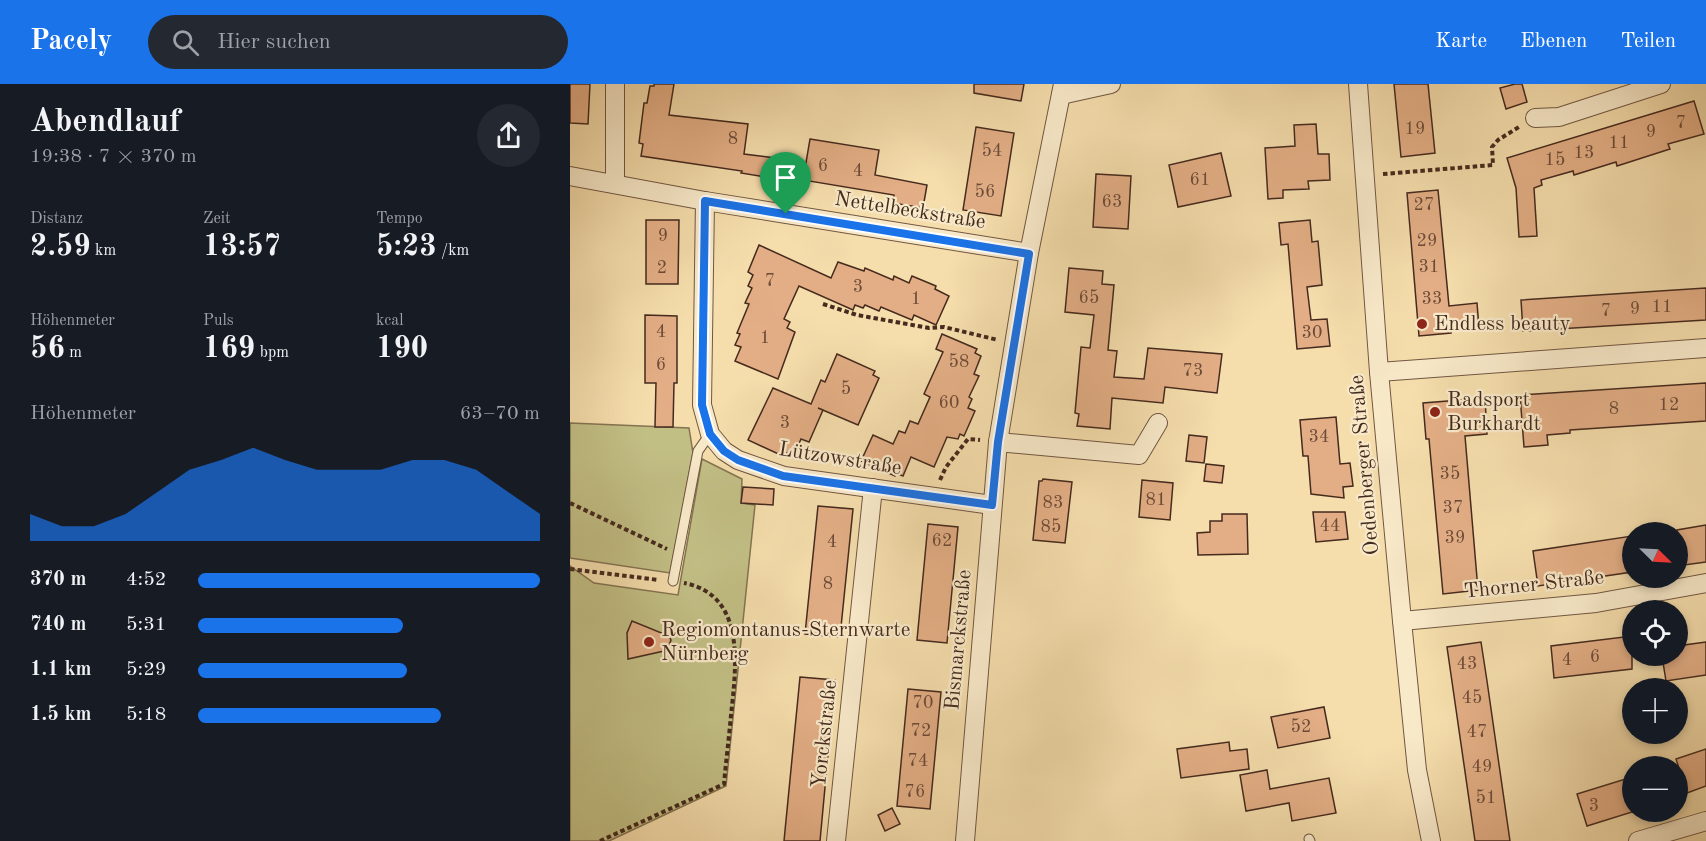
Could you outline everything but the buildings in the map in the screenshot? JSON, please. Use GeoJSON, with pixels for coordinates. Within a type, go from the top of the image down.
{"type":"FeatureCollection","features":[{"type":"Feature","properties":{"kind":"street"},"geometry":{"type":"LineString","coordinates":[[615,84],[615,184]]}},
{"type":"Feature","properties":{"kind":"street","name":"Bismarckstraße"},"geometry":{"type":"LineString","coordinates":[[965,841],[998,442],[1029,254],[1062,90],[1111,84]]}},
{"type":"Feature","properties":{"kind":"street","name":"Oedenberger Straße"},"geometry":{"type":"LineString","coordinates":[[1358,84],[1402,621],[1417,770],[1431,841]]}},
{"type":"Feature","properties":{"kind":"street"},"geometry":{"type":"LineString","coordinates":[[1535,117],[1560,117],[1654,85]]}},
{"type":"Feature","properties":{"kind":"street","name":"Nettelbeckstraße"},"geometry":{"type":"LineString","coordinates":[[570,176],[705,201],[1029,254]]}},
{"type":"Feature","properties":{"kind":"street","name":"Lützowstraße"},"geometry":{"type":"LineString","coordinates":[[705,201],[702,405],[710,434],[724,451],[738,460],[783,476],[992,505]]}},
{"type":"Feature","properties":{"kind":"street"},"geometry":{"type":"LineString","coordinates":[[1380,372],[1706,348]]}},
{"type":"Feature","properties":{"kind":"street"},"geometry":{"type":"LineString","coordinates":[[998,442],[1139,455],[1158,423]]}},
{"type":"Feature","properties":{"kind":"street","name":"Yorckstraße"},"geometry":{"type":"LineString","coordinates":[[836,841],[873,488]]}},
{"type":"Feature","properties":{"kind":"street","name":"Thorner Straße"},"geometry":{"type":"LineString","coordinates":[[1402,621],[1596,603],[1706,583]]}},
{"type":"Feature","properties":{"kind":"street"},"geometry":{"type":"LineString","coordinates":[[1638,841],[1706,821]]}},
{"type":"Feature","properties":{"kind":"lane"},"geometry":{"type":"LineString","coordinates":[[673,581],[698,451],[710,434]]}},
{"type":"Feature","properties":{"kind":"path"},"geometry":{"type":"LineString","coordinates":[[1364,176],[1493,165],[1492,147],[1498,140],[1535,117]]}},
{"type":"Feature","properties":{"kind":"path"},"geometry":{"type":"LineString","coordinates":[[823,304],[857,315],[929,328],[945,327],[1014,344]]}},
{"type":"Feature","properties":{"kind":"path"},"geometry":{"type":"LineString","coordinates":[[938,484],[946,467],[968,439],[998,442]]}},
{"type":"Feature","properties":{"kind":"path"},"geometry":{"type":"LineString","coordinates":[[570,503],[679,554]]}},
{"type":"Feature","properties":{"kind":"path"},"geometry":{"type":"LineString","coordinates":[[570,569],[673,581],[688,584],[713,595],[729,619],[734,636],[737,663],[724,784],[600,841]]}},
{"type":"Feature","properties":{"kind":"shaded area"},"geometry":{"type":"Polygon","coordinates":[[[570,423],[689,428],[693,453],[670,573],[570,558],[570,423]]]}},
{"type":"Feature","properties":{"kind":"shaded area"},"geometry":{"type":"Polygon","coordinates":[[[702,459],[742,479],[741,503],[755,505],[726,786],[609,841],[570,841],[570,566],[594,583],[678,595],[702,459]]]}},
{"type":"Feature","properties":{"kind":"place","name":"Endless beauty"},"geometry":{"type":"Point","coordinates":[1422,324]}},
{"type":"Feature","properties":{"kind":"place","name":"Radsport Burkhardt"},"geometry":{"type":"Point","coordinates":[1435,412]}},
{"type":"Feature","properties":{"kind":"place","name":"Regiomontanus-Sternwarte Nürnberg"},"geometry":{"type":"Point","coordinates":[649,642]}},
{"type":"Feature","properties":{"kind":"route"},"geometry":{"type":"LineString","coordinates":[[705,201],[786,214],[1029,254],[998,442],[992,505],[783,476],[738,460],[724,451],[710,434],[702,405],[705,201]]}}]}
